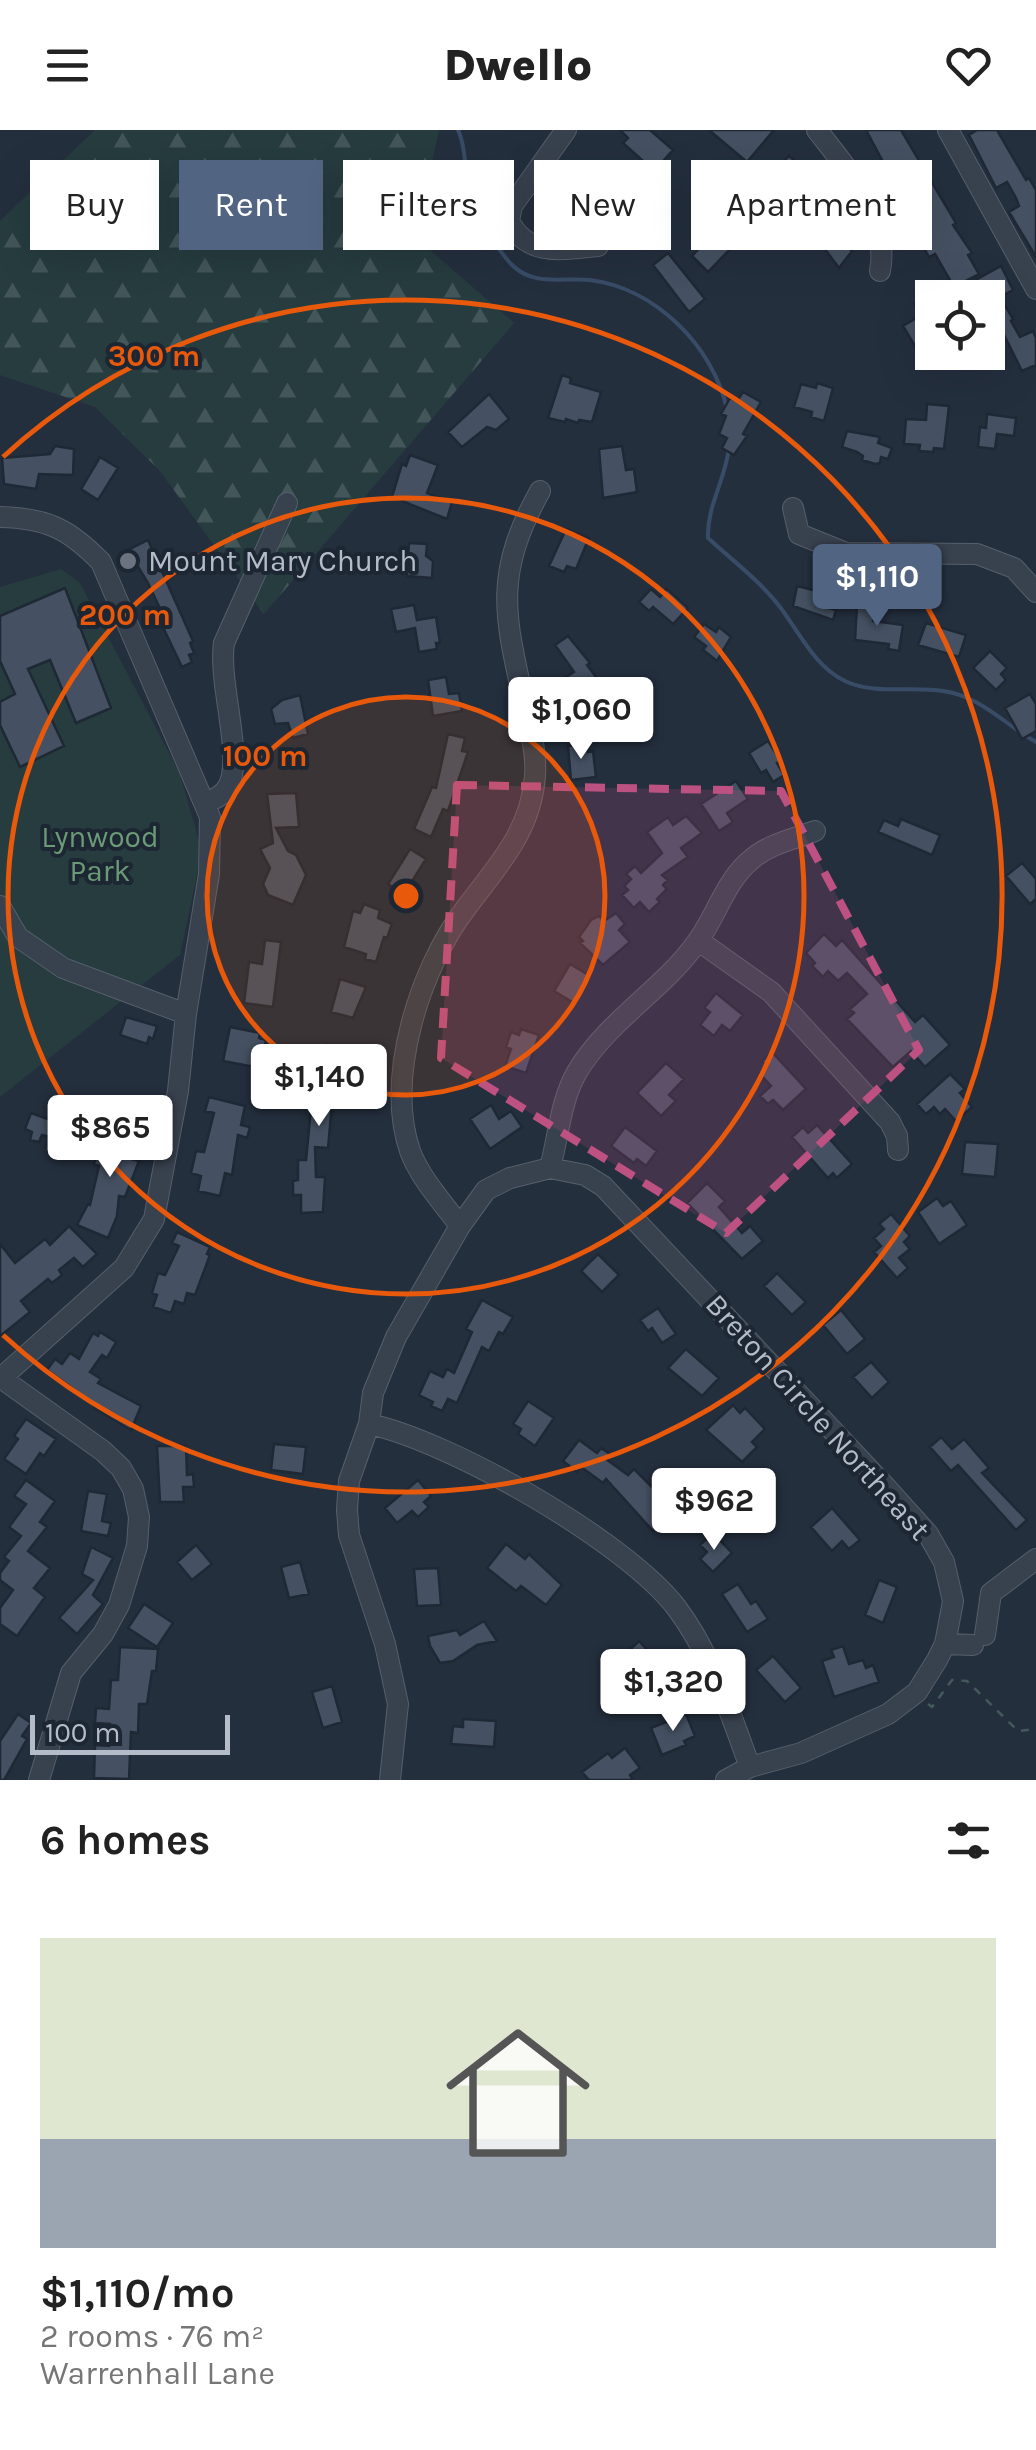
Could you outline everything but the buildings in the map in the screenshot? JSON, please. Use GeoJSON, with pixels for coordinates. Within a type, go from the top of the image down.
{"type":"FeatureCollection","features":[{"type":"Feature","properties":{"kind":"street"},"geometry":{"type":"LineString","coordinates":[[545,160],[566,130]]}},
{"type":"Feature","properties":{"kind":"street"},"geometry":{"type":"LineString","coordinates":[[817,130],[846,167],[873,216],[884,250],[880,272]]}},
{"type":"Feature","properties":{"kind":"street"},"geometry":{"type":"LineString","coordinates":[[948,130],[1036,289]]}},
{"type":"Feature","properties":{"kind":"street"},"geometry":{"type":"LineString","coordinates":[[534,175],[512,206],[509,221],[516,235],[534,248]]}},
{"type":"Feature","properties":{"kind":"street"},"geometry":{"type":"LineString","coordinates":[[460,1226],[412,1155],[402,1124],[401,1096],[416,1013],[434,960],[447,934],[506,859],[530,809],[534,750],[505,602],[512,553],[540,491]]}},
{"type":"Feature","properties":{"kind":"street"},"geometry":{"type":"LineString","coordinates":[[205,803],[220,797],[229,784],[233,762],[221,660],[224,643],[287,503]]}},
{"type":"Feature","properties":{"kind":"street"},"geometry":{"type":"LineString","coordinates":[[792,508],[799,534],[821,545],[846,553],[977,554],[1014,568],[1036,592]]}},
{"type":"Feature","properties":{"kind":"street"},"geometry":{"type":"LineString","coordinates":[[0,517],[55,524],[101,562],[210,816],[209,874],[178,1091],[154,1219],[124,1268],[0,1378],[104,1451],[121,1468],[133,1489],[139,1517],[137,1546],[120,1605],[103,1634],[71,1673],[39,1780]]}},
{"type":"Feature","properties":{"kind":"street"},"geometry":{"type":"LineString","coordinates":[[390,1780],[398,1704],[385,1644],[349,1535],[347,1510],[349,1481],[369,1424],[373,1393],[396,1337],[460,1226],[486,1190],[510,1178],[550,1168],[575,1075],[593,1049],[675,970],[699,941],[736,876],[751,859],[815,830]]}},
{"type":"Feature","properties":{"kind":"street"},"geometry":{"type":"LineString","coordinates":[[0,906],[18,937],[63,968],[186,1014]]}},
{"type":"Feature","properties":{"kind":"street"},"geometry":{"type":"LineString","coordinates":[[699,941],[771,992],[800,1021],[890,1122],[898,1150]]}},
{"type":"Feature","properties":{"kind":"street","name":"Breton Circle Northeast"},"geometry":{"type":"LineString","coordinates":[[550,1168],[585,1175],[603,1186],[928,1534],[944,1562],[952,1601],[945,1644],[917,1692],[888,1714],[802,1753],[750,1767],[726,1780]]}},
{"type":"Feature","properties":{"kind":"street"},"geometry":{"type":"LineString","coordinates":[[369,1424],[465,1459],[599,1538],[644,1575],[674,1604],[693,1632],[725,1699],[750,1767]]}},
{"type":"Feature","properties":{"kind":"street"},"geometry":{"type":"LineString","coordinates":[[945,1644],[979,1640],[991,1592],[1036,1559]]}},
{"type":"Feature","properties":{"kind":"path"},"geometry":{"type":"LineString","coordinates":[[917,1692],[932,1707],[952,1680],[968,1681],[1018,1731],[1036,1729]]}},
{"type":"Feature","properties":{"kind":"highlighted area"},"geometry":{"type":"Polygon","coordinates":[[[457,785],[781,791],[919,1050],[726,1233],[441,1058],[457,785]]]}},
{"type":"Feature","properties":{"kind":"green space"},"geometry":{"type":"Polygon","coordinates":[[[95,130],[439,130],[432,160],[343,160],[343,250],[430,250],[514,323],[264,614],[160,471],[95,407],[0,375],[0,221],[30,192],[30,250],[159,250],[159,160],[64,160],[95,130]]]}},
{"type":"Feature","properties":{"kind":"green space","name":"Lynwood Park"},"geometry":{"type":"Polygon","coordinates":[[[61,569],[80,583],[180,774],[202,852],[180,955],[0,1097],[0,587],[61,569]]]}},
{"type":"Feature","properties":{"kind":"waterway"},"geometry":{"type":"LineString","coordinates":[[458,130],[478,210],[511,264],[538,278],[614,285],[658,308],[678,324],[709,363],[727,409]]}},
{"type":"Feature","properties":{"kind":"waterway"},"geometry":{"type":"LineString","coordinates":[[729,448],[710,515],[708,538],[772,597],[825,667],[845,681],[868,688],[956,694],[1036,742]]}},
{"type":"Feature","properties":{"kind":"place","name":"Mount Mary Church"},"geometry":{"type":"Point","coordinates":[128,561]}}]}
